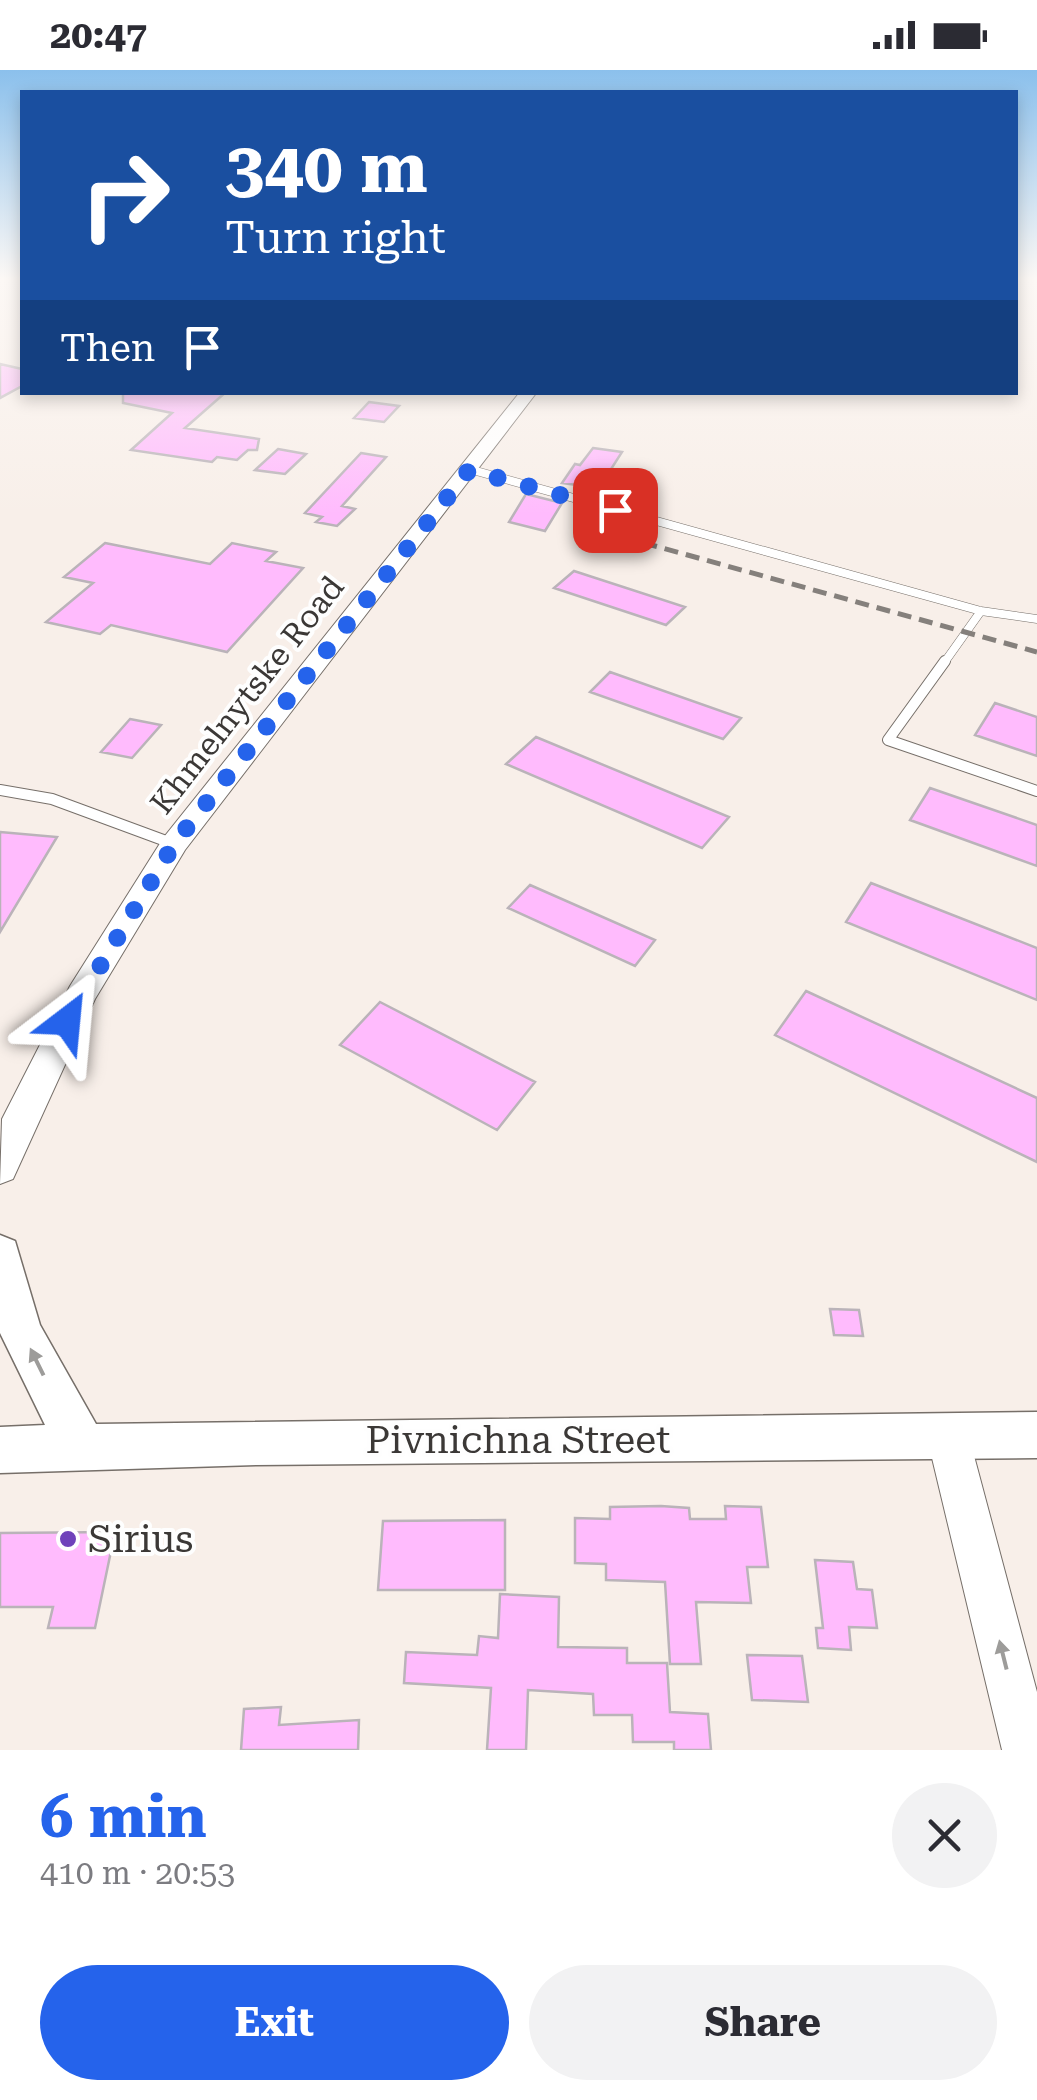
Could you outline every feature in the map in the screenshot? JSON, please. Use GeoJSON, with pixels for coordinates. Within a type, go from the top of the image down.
{"type":"FeatureCollection","features":[{"type":"Feature","properties":{"kind":"main road"},"geometry":{"type":"LineString","coordinates":[[0,1254],[4,1286],[24,1334],[84,1448]]}},
{"type":"Feature","properties":{"kind":"main road","name":"Pivnichna Street"},"geometry":{"type":"LineString","coordinates":[[0,1450],[256,1442],[1037,1435]]}},
{"type":"Feature","properties":{"kind":"street","name":"Khmelnytske Road"},"geometry":{"type":"LineString","coordinates":[[0,1168],[81,995],[174,844],[526,395]]}},
{"type":"Feature","properties":{"kind":"street"},"geometry":{"type":"LineString","coordinates":[[948,1437],[1027,1750]]}},
{"type":"Feature","properties":{"kind":"lane"},"geometry":{"type":"LineString","coordinates":[[469,470],[981,612],[1037,619]]}},
{"type":"Feature","properties":{"kind":"lane"},"geometry":{"type":"LineString","coordinates":[[981,612],[888,740],[1037,791]]}},
{"type":"Feature","properties":{"kind":"lane"},"geometry":{"type":"LineString","coordinates":[[0,790],[52,800],[174,844]]}},
{"type":"Feature","properties":{"kind":"building"},"geometry":{"type":"Polygon","coordinates":[[[0,364],[20,369],[20,387],[0,398],[0,364]]]}},
{"type":"Feature","properties":{"kind":"building"},"geometry":{"type":"Polygon","coordinates":[[[123,395],[223,395],[185,428],[259,439],[257,450],[248,450],[237,460],[217,457],[212,462],[131,450],[172,413],[123,403],[123,395]]]}},
{"type":"Feature","properties":{"kind":"building"},"geometry":{"type":"Polygon","coordinates":[[[369,402],[399,406],[384,422],[354,418],[369,402]]]}},
{"type":"Feature","properties":{"kind":"building"},"geometry":{"type":"Polygon","coordinates":[[[593,448],[622,452],[599,488],[562,483],[575,464],[580,465],[593,448]]]}},
{"type":"Feature","properties":{"kind":"building"},"geometry":{"type":"Polygon","coordinates":[[[278,449],[306,454],[285,474],[255,470],[278,449]]]}},
{"type":"Feature","properties":{"kind":"building"},"geometry":{"type":"Polygon","coordinates":[[[361,453],[386,457],[342,506],[355,509],[337,526],[316,522],[322,517],[305,513],[361,453]]]}},
{"type":"Feature","properties":{"kind":"building"},"geometry":{"type":"Polygon","coordinates":[[[526,494],[562,503],[545,531],[509,522],[526,494]]]}},
{"type":"Feature","properties":{"kind":"building"},"geometry":{"type":"Polygon","coordinates":[[[105,543],[210,564],[232,543],[276,552],[266,561],[303,568],[227,652],[111,625],[100,634],[46,622],[93,583],[64,577],[105,543]]]}},
{"type":"Feature","properties":{"kind":"building"},"geometry":{"type":"Polygon","coordinates":[[[574,571],[685,607],[666,625],[554,588],[574,571]]]}},
{"type":"Feature","properties":{"kind":"building"},"geometry":{"type":"Polygon","coordinates":[[[610,672],[741,718],[723,739],[590,692],[610,672]]]}},
{"type":"Feature","properties":{"kind":"building"},"geometry":{"type":"Polygon","coordinates":[[[995,703],[1037,717],[1037,756],[975,735],[995,703]]]}},
{"type":"Feature","properties":{"kind":"building"},"geometry":{"type":"Polygon","coordinates":[[[130,719],[161,725],[132,758],[101,752],[130,719]]]}},
{"type":"Feature","properties":{"kind":"building"},"geometry":{"type":"Polygon","coordinates":[[[536,737],[729,817],[702,848],[506,764],[536,737]]]}},
{"type":"Feature","properties":{"kind":"building"},"geometry":{"type":"Polygon","coordinates":[[[930,788],[1037,825],[1037,866],[910,820],[930,788]]]}},
{"type":"Feature","properties":{"kind":"building"},"geometry":{"type":"Polygon","coordinates":[[[0,832],[57,837],[0,932],[0,832]]]}},
{"type":"Feature","properties":{"kind":"building"},"geometry":{"type":"Polygon","coordinates":[[[871,883],[1037,948],[1037,1000],[846,922],[871,883]]]}},
{"type":"Feature","properties":{"kind":"building"},"geometry":{"type":"Polygon","coordinates":[[[530,885],[655,940],[635,966],[508,908],[530,885]]]}},
{"type":"Feature","properties":{"kind":"building"},"geometry":{"type":"Polygon","coordinates":[[[806,991],[1037,1098],[1037,1162],[775,1035],[806,991]]]}},
{"type":"Feature","properties":{"kind":"building"},"geometry":{"type":"Polygon","coordinates":[[[380,1002],[535,1082],[497,1130],[340,1045],[380,1002]]]}},
{"type":"Feature","properties":{"kind":"building"},"geometry":{"type":"Polygon","coordinates":[[[830,1309],[859,1310],[863,1336],[834,1335],[830,1309]]]}},
{"type":"Feature","properties":{"kind":"building"},"geometry":{"type":"Polygon","coordinates":[[[725,1506],[761,1507],[768,1567],[747,1567],[751,1603],[696,1602],[701,1664],[670,1664],[665,1582],[606,1580],[606,1564],[575,1563],[575,1518],[610,1519],[610,1507],[689,1508],[690,1519],[726,1519],[725,1506]]]}},
{"type":"Feature","properties":{"kind":"building"},"geometry":{"type":"Polygon","coordinates":[[[505,1520],[505,1590],[378,1590],[383,1521],[505,1520]]]}},
{"type":"Feature","properties":{"kind":"building"},"geometry":{"type":"Polygon","coordinates":[[[115,1532],[95,1628],[48,1628],[53,1607],[0,1607],[0,1533],[115,1532]]]}},
{"type":"Feature","properties":{"kind":"building"},"geometry":{"type":"Polygon","coordinates":[[[815,1560],[853,1562],[857,1589],[872,1590],[877,1628],[849,1627],[851,1650],[818,1648],[816,1628],[823,1628],[815,1560]]]}},
{"type":"Feature","properties":{"kind":"building"},"geometry":{"type":"Polygon","coordinates":[[[500,1594],[559,1597],[558,1647],[627,1648],[627,1663],[667,1663],[670,1712],[708,1714],[711,1750],[674,1750],[674,1742],[633,1742],[632,1715],[594,1715],[593,1694],[528,1690],[526,1750],[487,1750],[491,1688],[404,1683],[406,1652],[477,1655],[479,1636],[498,1638],[500,1594]]]}},
{"type":"Feature","properties":{"kind":"building"},"geometry":{"type":"Polygon","coordinates":[[[747,1655],[802,1656],[808,1702],[752,1700],[747,1655]]]}},
{"type":"Feature","properties":{"kind":"building"},"geometry":{"type":"Polygon","coordinates":[[[281,1707],[279,1725],[359,1720],[358,1750],[241,1750],[244,1709],[281,1707]]]}},
{"type":"Feature","properties":{"kind":"railway"},"geometry":{"type":"LineString","coordinates":[[601,531],[1037,652]]}},
{"type":"Feature","properties":{"kind":"place","name":"Sirius"},"geometry":{"type":"Point","coordinates":[68,1539]}},
{"type":"Feature","properties":{"kind":"route"},"geometry":{"type":"LineString","coordinates":[[67,1021],[174,844],[469,470],[615,510]]}}]}
